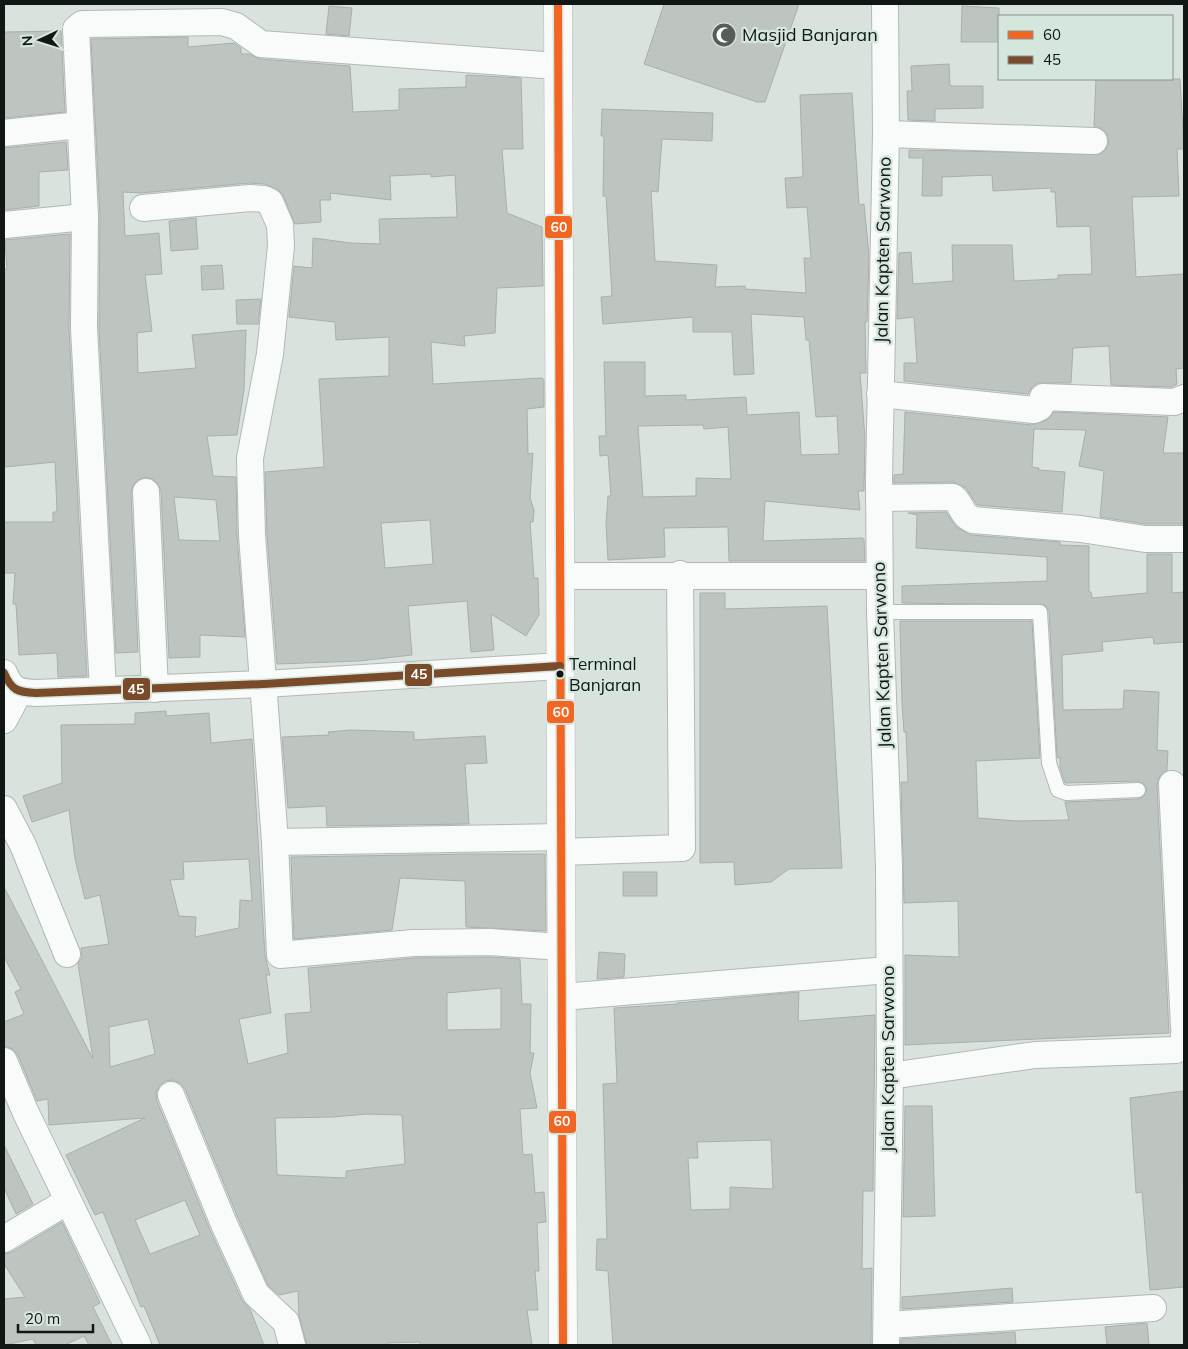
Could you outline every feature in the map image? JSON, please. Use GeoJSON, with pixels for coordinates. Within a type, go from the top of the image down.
{"type":"FeatureCollection","features":[{"type":"Feature","properties":{"kind":"main road"},"geometry":{"type":"LineString","coordinates":[[558,4],[563,1345]]}},
{"type":"Feature","properties":{"kind":"street","name":"Jalan Kapten Sarwono"},"geometry":{"type":"LineString","coordinates":[[885,4],[886,134],[880,394],[879,576],[889,866],[890,1076],[887,1325]]}},
{"type":"Feature","properties":{"kind":"street"},"geometry":{"type":"LineString","coordinates":[[103,690],[84,328],[85,218],[74,31],[82,24],[178,13],[229,23],[261,44],[557,66]]}},
{"type":"Feature","properties":{"kind":"street"},"geometry":{"type":"LineString","coordinates":[[4,133],[80,125]]}},
{"type":"Feature","properties":{"kind":"street"},"geometry":{"type":"LineString","coordinates":[[886,134],[1094,141]]}},
{"type":"Feature","properties":{"kind":"street"},"geometry":{"type":"LineString","coordinates":[[143,208],[250,198],[264,199],[270,202],[280,225],[281,246],[270,354],[250,458],[252,535],[276,842],[280,955],[413,943],[490,942],[561,947]]}},
{"type":"Feature","properties":{"kind":"street"},"geometry":{"type":"LineString","coordinates":[[4,225],[85,218]]}},
{"type":"Feature","properties":{"kind":"street"},"geometry":{"type":"LineString","coordinates":[[880,394],[1034,410],[1040,408],[1041,398],[1045,396],[1174,402],[1184,398]]}},
{"type":"Feature","properties":{"kind":"street"},"geometry":{"type":"LineString","coordinates":[[146,492],[155,689]]}},
{"type":"Feature","properties":{"kind":"street"},"geometry":{"type":"LineString","coordinates":[[879,498],[952,497],[957,501],[963,514],[973,520],[1081,529],[1145,539],[1184,539]]}},
{"type":"Feature","properties":{"kind":"street"},"geometry":{"type":"LineString","coordinates":[[560,576],[680,574],[879,576]]}},
{"type":"Feature","properties":{"kind":"street"},"geometry":{"type":"LineString","coordinates":[[276,842],[560,844],[682,848],[680,574]]}},
{"type":"Feature","properties":{"kind":"street"},"geometry":{"type":"LineString","coordinates":[[4,720],[11,683],[103,690],[155,689],[560,666]]}},
{"type":"Feature","properties":{"kind":"street"},"geometry":{"type":"LineString","coordinates":[[890,1076],[1035,1055],[1166,1051],[1184,1044],[1183,956],[1172,784]]}},
{"type":"Feature","properties":{"kind":"street"},"geometry":{"type":"LineString","coordinates":[[4,809],[23,845],[59,930],[67,954]]}},
{"type":"Feature","properties":{"kind":"street"},"geometry":{"type":"LineString","coordinates":[[562,997],[888,970]]}},
{"type":"Feature","properties":{"kind":"street"},"geometry":{"type":"LineString","coordinates":[[4,1061],[25,1111],[138,1345]]}},
{"type":"Feature","properties":{"kind":"street"},"geometry":{"type":"LineString","coordinates":[[171,1096],[224,1224],[256,1294],[286,1322],[292,1345]]}},
{"type":"Feature","properties":{"kind":"street"},"geometry":{"type":"LineString","coordinates":[[4,1239],[68,1201]]}},
{"type":"Feature","properties":{"kind":"street"},"geometry":{"type":"LineString","coordinates":[[887,1325],[1153,1308]]}},
{"type":"Feature","properties":{"kind":"lane"},"geometry":{"type":"LineString","coordinates":[[880,612],[1040,612],[1050,763],[1058,790],[1066,792],[1138,790]]}},
{"type":"Feature","properties":{"kind":"building"},"geometry":{"type":"Polygon","coordinates":[[[664,4],[799,4],[765,102],[757,102],[644,64],[664,4]]]}},
{"type":"Feature","properties":{"kind":"building"},"geometry":{"type":"Polygon","coordinates":[[[329,6],[352,8],[349,36],[326,34],[329,6]]]}},
{"type":"Feature","properties":{"kind":"building"},"geometry":{"type":"Polygon","coordinates":[[[962,6],[999,8],[998,42],[961,42],[962,6]]]}},
{"type":"Feature","properties":{"kind":"building"},"geometry":{"type":"Polygon","coordinates":[[[61,31],[65,112],[4,118],[4,32],[61,31]]]}},
{"type":"Feature","properties":{"kind":"building"},"geometry":{"type":"Polygon","coordinates":[[[188,37],[188,47],[234,43],[241,48],[241,54],[249,54],[260,59],[350,66],[353,112],[399,110],[399,89],[466,87],[466,75],[521,78],[523,149],[502,149],[507,213],[542,227],[543,286],[497,288],[495,333],[464,336],[465,346],[431,342],[433,384],[542,378],[544,380],[544,407],[527,409],[528,454],[533,453],[530,498],[534,510],[533,522],[530,522],[534,578],[538,578],[539,615],[526,636],[491,614],[494,650],[471,652],[467,601],[408,606],[412,655],[359,661],[277,664],[267,534],[265,472],[324,467],[319,379],[389,376],[389,337],[336,340],[335,322],[289,317],[294,266],[312,268],[313,238],[351,243],[380,244],[379,219],[457,217],[455,175],[431,177],[431,174],[390,176],[391,200],[330,193],[331,200],[320,200],[321,222],[295,224],[283,195],[277,189],[265,184],[249,183],[141,193],[123,192],[125,236],[159,233],[162,274],[145,275],[152,331],[137,333],[138,373],[196,368],[192,335],[246,330],[244,390],[237,435],[207,436],[213,476],[236,477],[237,536],[245,637],[200,635],[200,657],[169,658],[161,491],[153,479],[145,477],[133,485],[131,493],[138,652],[116,653],[99,328],[100,216],[91,39],[188,37]],[[174,497],[179,540],[220,541],[216,500],[174,497]],[[430,520],[381,523],[385,568],[433,564],[430,520]]]}},
{"type":"Feature","properties":{"kind":"building"},"geometry":{"type":"Polygon","coordinates":[[[949,64],[950,86],[983,86],[983,108],[935,109],[935,121],[908,120],[907,91],[912,91],[911,66],[949,64]]]}},
{"type":"Feature","properties":{"kind":"building"},"geometry":{"type":"Polygon","coordinates":[[[1180,79],[1184,149],[1177,149],[1179,196],[1132,197],[1136,277],[1184,274],[1184,368],[1176,369],[1177,384],[1171,387],[1111,385],[1109,346],[1073,348],[1071,383],[1038,383],[1032,387],[1028,394],[904,381],[904,363],[917,363],[914,317],[897,319],[899,253],[911,252],[913,284],[953,281],[952,245],[1012,245],[1014,281],[1058,279],[1058,275],[1092,274],[1090,226],[1057,227],[1055,192],[1051,192],[1051,188],[993,191],[992,175],[942,177],[942,196],[922,196],[923,158],[909,158],[909,150],[1101,154],[1106,149],[1109,141],[1107,134],[1102,129],[1094,126],[1096,80],[1180,79]]]}},
{"type":"Feature","properties":{"kind":"building"},"geometry":{"type":"Polygon","coordinates":[[[852,93],[859,205],[864,204],[869,255],[867,322],[865,322],[866,373],[860,373],[865,438],[864,491],[858,491],[860,510],[765,501],[763,541],[862,538],[864,539],[865,561],[729,561],[728,527],[664,528],[665,557],[608,560],[606,524],[608,496],[611,496],[608,455],[600,456],[599,436],[606,436],[604,362],[645,362],[645,396],[686,395],[686,400],[746,397],[747,415],[799,412],[801,455],[839,454],[837,416],[816,417],[809,340],[806,340],[804,317],[751,314],[754,374],[734,375],[732,332],[693,332],[693,317],[603,324],[601,297],[612,296],[606,196],[603,196],[604,136],[601,136],[602,109],[713,113],[712,141],[662,139],[658,192],[651,191],[655,261],[717,265],[715,287],[745,286],[745,289],[806,293],[804,258],[811,258],[807,207],[787,208],[785,178],[803,177],[800,95],[852,93]],[[703,425],[638,426],[643,497],[696,496],[696,478],[731,479],[728,427],[704,429],[703,425]]]}},
{"type":"Feature","properties":{"kind":"building"},"geometry":{"type":"Polygon","coordinates":[[[66,142],[68,170],[39,172],[39,206],[4,210],[4,148],[66,142]]]}},
{"type":"Feature","properties":{"kind":"building"},"geometry":{"type":"Polygon","coordinates":[[[196,218],[198,249],[171,251],[169,221],[196,218]]]}},
{"type":"Feature","properties":{"kind":"building"},"geometry":{"type":"Polygon","coordinates":[[[70,234],[69,329],[87,676],[58,677],[57,653],[19,655],[16,604],[13,604],[15,573],[4,573],[4,522],[53,522],[53,512],[57,512],[55,462],[4,467],[4,269],[7,269],[5,240],[70,234]]]}},
{"type":"Feature","properties":{"kind":"building"},"geometry":{"type":"Polygon","coordinates":[[[222,265],[224,289],[202,290],[201,266],[222,265]]]}},
{"type":"Feature","properties":{"kind":"building"},"geometry":{"type":"Polygon","coordinates":[[[261,299],[258,324],[237,324],[236,300],[261,299]]]}},
{"type":"Feature","properties":{"kind":"building"},"geometry":{"type":"Polygon","coordinates":[[[905,412],[1032,425],[1047,420],[1054,412],[1168,417],[1163,453],[1184,453],[1184,524],[1146,524],[1100,517],[1104,471],[1079,466],[1086,430],[1034,429],[1032,467],[1039,468],[1039,470],[1065,472],[1062,512],[977,505],[966,488],[953,482],[894,483],[894,475],[903,474],[905,412]]]}},
{"type":"Feature","properties":{"kind":"building"},"geometry":{"type":"Polygon","coordinates":[[[946,512],[956,527],[971,535],[1060,542],[1060,545],[1089,546],[1089,592],[1091,592],[1092,598],[1147,593],[1147,554],[1172,554],[1172,593],[1184,592],[1184,642],[1154,644],[1153,637],[1102,642],[1103,651],[1062,655],[1063,710],[1123,709],[1124,690],[1159,692],[1157,750],[1168,751],[1167,770],[1159,777],[1157,785],[1169,1033],[905,1045],[905,955],[959,957],[958,901],[904,903],[901,782],[908,782],[906,732],[904,732],[902,703],[900,621],[1032,621],[1040,758],[976,761],[978,818],[1017,821],[1069,820],[1065,802],[1138,799],[1143,797],[1147,790],[1145,785],[1138,781],[1065,783],[1060,768],[1060,757],[1057,758],[1049,611],[1045,605],[902,603],[902,586],[1047,581],[1047,557],[916,548],[917,515],[908,513],[946,512]]]}},
{"type":"Feature","properties":{"kind":"building"},"geometry":{"type":"Polygon","coordinates":[[[700,593],[725,593],[725,609],[827,606],[842,868],[789,869],[771,882],[735,885],[734,862],[700,863],[700,593]]]}},
{"type":"Feature","properties":{"kind":"building"},"geometry":{"type":"Polygon","coordinates":[[[166,711],[166,716],[209,713],[211,743],[252,739],[265,956],[270,975],[266,975],[271,1013],[239,1019],[248,1064],[288,1053],[285,1014],[311,1012],[308,968],[414,958],[490,957],[520,959],[522,1004],[531,1004],[530,1053],[534,1053],[530,1073],[537,1108],[520,1109],[523,1155],[532,1154],[535,1193],[544,1192],[546,1222],[537,1223],[539,1271],[535,1271],[538,1310],[527,1310],[532,1345],[420,1345],[420,1342],[387,1343],[386,1345],[307,1345],[299,1316],[298,1291],[279,1295],[268,1285],[185,1089],[180,1083],[173,1080],[165,1081],[159,1086],[156,1093],[157,1101],[210,1230],[242,1300],[250,1309],[264,1345],[160,1345],[144,1306],[141,1307],[103,1212],[95,1215],[66,1155],[145,1118],[49,1125],[48,1099],[37,1101],[18,1055],[13,1049],[4,1046],[4,1022],[24,1014],[15,992],[21,989],[4,957],[4,887],[93,1059],[78,964],[82,957],[81,948],[109,944],[100,895],[85,899],[75,859],[69,810],[32,822],[23,796],[62,783],[61,725],[135,724],[135,713],[166,711]],[[249,859],[183,862],[184,879],[170,880],[179,916],[196,917],[195,937],[239,928],[240,900],[252,901],[249,859]],[[501,988],[447,993],[447,1030],[501,1029],[501,988]],[[148,1019],[109,1027],[110,1067],[155,1054],[148,1019]],[[367,1114],[333,1117],[275,1118],[277,1175],[346,1178],[346,1171],[405,1164],[402,1115],[367,1114]],[[185,1200],[135,1220],[150,1254],[200,1235],[185,1200]]]}},
{"type":"Feature","properties":{"kind":"building"},"geometry":{"type":"Polygon","coordinates":[[[350,730],[414,732],[414,740],[485,736],[487,763],[465,764],[469,824],[327,826],[326,806],[288,808],[282,737],[329,735],[328,732],[350,730]]]}},
{"type":"Feature","properties":{"kind":"building"},"geometry":{"type":"Polygon","coordinates":[[[545,854],[546,931],[466,927],[465,881],[400,878],[392,930],[294,939],[291,857],[545,854]]]}},
{"type":"Feature","properties":{"kind":"building"},"geometry":{"type":"Polygon","coordinates":[[[623,872],[657,872],[657,896],[623,896],[623,872]]]}},
{"type":"Feature","properties":{"kind":"building"},"geometry":{"type":"Polygon","coordinates":[[[599,952],[625,954],[624,977],[597,979],[599,952]]]}},
{"type":"Feature","properties":{"kind":"building"},"geometry":{"type":"Polygon","coordinates":[[[799,992],[798,1021],[875,1015],[873,1191],[863,1191],[862,1269],[872,1268],[871,1345],[613,1345],[608,1271],[596,1270],[597,1239],[607,1239],[603,1084],[617,1083],[614,1008],[799,992]],[[771,1140],[697,1142],[698,1158],[688,1158],[691,1210],[730,1209],[730,1187],[773,1189],[771,1140]]]}},
{"type":"Feature","properties":{"kind":"building"},"geometry":{"type":"Polygon","coordinates":[[[1183,1091],[1184,1287],[1150,1290],[1142,1192],[1136,1193],[1130,1098],[1183,1091]]]}},
{"type":"Feature","properties":{"kind":"building"},"geometry":{"type":"Polygon","coordinates":[[[905,1106],[932,1106],[935,1216],[903,1217],[905,1106]]]}},
{"type":"Feature","properties":{"kind":"building"},"geometry":{"type":"Polygon","coordinates":[[[4,1145],[33,1204],[16,1214],[4,1188],[4,1145]]]}},
{"type":"Feature","properties":{"kind":"building"},"geometry":{"type":"Polygon","coordinates":[[[62,1222],[100,1303],[93,1307],[112,1345],[89,1345],[84,1336],[65,1345],[36,1345],[33,1339],[4,1345],[4,1299],[25,1297],[4,1264],[4,1254],[12,1252],[62,1222]]]}},
{"type":"Feature","properties":{"kind":"building"},"geometry":{"type":"Polygon","coordinates":[[[1012,1288],[1013,1302],[902,1309],[902,1297],[1012,1288]]]}},
{"type":"Feature","properties":{"kind":"building"},"geometry":{"type":"Polygon","coordinates":[[[1147,1323],[1149,1345],[1107,1345],[1105,1327],[1147,1323]]]}},
{"type":"Feature","properties":{"kind":"building"},"geometry":{"type":"Polygon","coordinates":[[[1015,1332],[1016,1345],[901,1345],[901,1339],[1015,1332]]]}},
{"type":"Feature","properties":{"kind":"transit line","name":"60"},"geometry":{"type":"LineString","coordinates":[[558,4],[563,1345]]}},
{"type":"Feature","properties":{"kind":"transit line","name":"45"},"geometry":{"type":"LineString","coordinates":[[4,673],[10,684],[16,689],[36,693],[264,684],[560,666]]}},
{"type":"Feature","properties":{"kind":"place","name":"Masjid Banjaran"},"geometry":{"type":"Point","coordinates":[724,35]}},
{"type":"Feature","properties":{"kind":"place","name":"Terminal Banjaran"},"geometry":{"type":"Point","coordinates":[560,674]}}]}
